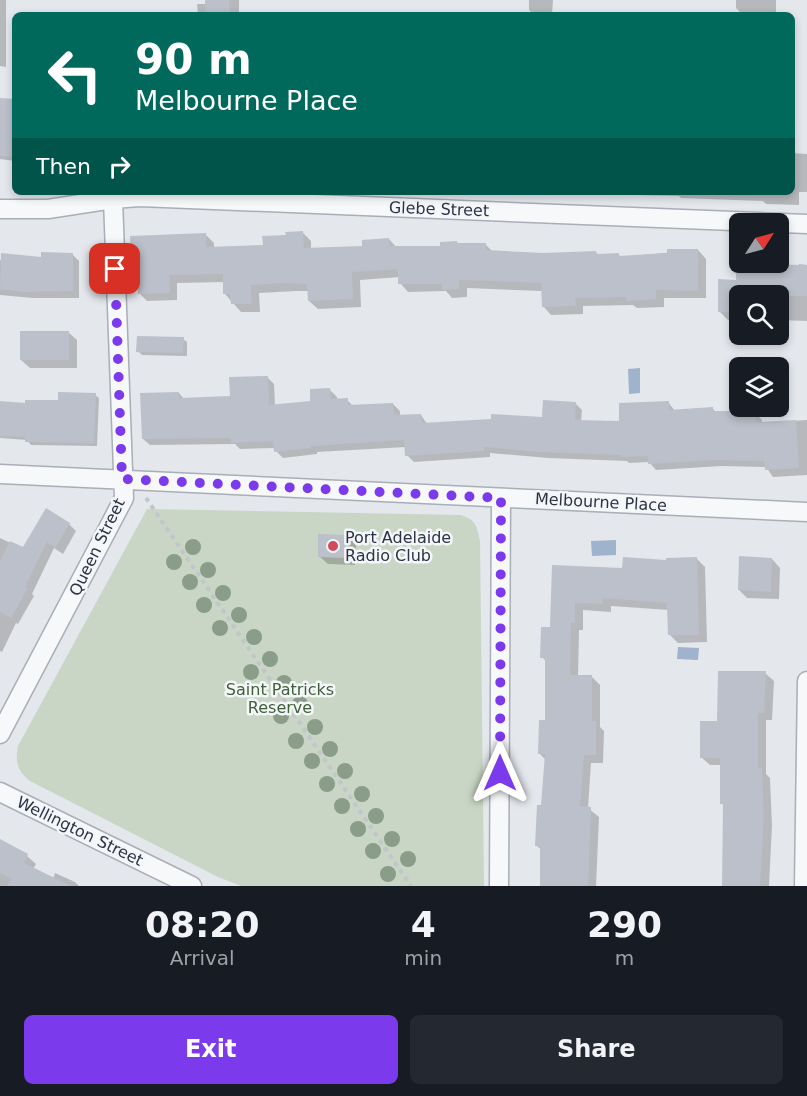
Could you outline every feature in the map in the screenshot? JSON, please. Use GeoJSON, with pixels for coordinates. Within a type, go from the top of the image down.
{"type":"FeatureCollection","features":[{"type":"Feature","properties":{"kind":"street","name":"Glebe Street"},"geometry":{"type":"LineString","coordinates":[[0,209],[48,209],[140,196],[807,224]]}},
{"type":"Feature","properties":{"kind":"street","name":"Queen Street"},"geometry":{"type":"LineString","coordinates":[[0,734],[124,498],[112,199]]}},
{"type":"Feature","properties":{"kind":"street","name":"Melbourne Place"},"geometry":{"type":"LineString","coordinates":[[0,474],[807,512]]}},
{"type":"Feature","properties":{"kind":"street"},"geometry":{"type":"LineString","coordinates":[[499,886],[501,498]]}},
{"type":"Feature","properties":{"kind":"street"},"geometry":{"type":"LineString","coordinates":[[804,886],[807,681]]}},
{"type":"Feature","properties":{"kind":"street"},"geometry":{"type":"LineString","coordinates":[[0,775],[0,783]]}},
{"type":"Feature","properties":{"kind":"street","name":"Wellington Street"},"geometry":{"type":"LineString","coordinates":[[0,792],[192,886]]}},
{"type":"Feature","properties":{"kind":"path"},"geometry":{"type":"LineString","coordinates":[[146,498],[411,886]]}},
{"type":"Feature","properties":{"kind":"green space","name":"Saint Patricks Reserve"},"geometry":{"type":"Polygon","coordinates":[[[147,509],[461,515],[473,521],[480,541],[484,886],[241,886],[218,877],[30,781],[22,773],[18,765],[18,746],[147,509]]]}},
{"type":"Feature","properties":{"kind":"water"},"geometry":{"type":"Polygon","coordinates":[[[640,368],[640,393],[629,394],[628,369],[640,368]]]}},
{"type":"Feature","properties":{"kind":"water"},"geometry":{"type":"Polygon","coordinates":[[[616,540],[616,555],[592,556],[591,541],[616,540]]]}},
{"type":"Feature","properties":{"kind":"water"},"geometry":{"type":"Polygon","coordinates":[[[678,647],[699,648],[698,660],[677,659],[678,647]]]}},
{"type":"Feature","properties":{"kind":"building"},"geometry":{"type":"Polygon","coordinates":[[[205,0],[229,0],[230,12],[205,12],[205,0]]]}},
{"type":"Feature","properties":{"kind":"building"},"geometry":{"type":"Polygon","coordinates":[[[0,98],[12,99],[12,157],[0,156],[0,98]]]}},
{"type":"Feature","properties":{"kind":"building"},"geometry":{"type":"Polygon","coordinates":[[[303,231],[304,248],[362,246],[362,240],[389,238],[390,246],[440,246],[440,242],[457,241],[457,243],[486,243],[486,250],[543,253],[596,251],[596,254],[619,253],[619,256],[667,253],[667,249],[698,249],[698,291],[656,290],[656,299],[627,301],[626,297],[575,298],[576,306],[542,307],[541,283],[459,280],[459,289],[442,290],[442,284],[398,284],[398,269],[352,272],[353,299],[308,301],[307,284],[287,283],[251,285],[252,304],[231,304],[230,294],[223,294],[223,274],[169,275],[170,293],[138,294],[137,268],[132,268],[130,236],[206,233],[206,247],[263,245],[262,236],[286,235],[285,232],[303,231]]]}},
{"type":"Feature","properties":{"kind":"building"},"geometry":{"type":"Polygon","coordinates":[[[41,252],[73,253],[73,291],[25,292],[0,289],[1,253],[41,257],[41,252]]]}},
{"type":"Feature","properties":{"kind":"building"},"geometry":{"type":"Polygon","coordinates":[[[789,265],[807,265],[807,296],[789,296],[789,285],[729,285],[729,312],[718,312],[718,279],[736,280],[736,273],[789,273],[789,265]]]}},
{"type":"Feature","properties":{"kind":"building"},"geometry":{"type":"Polygon","coordinates":[[[20,331],[69,331],[69,360],[20,360],[20,331]]]}},
{"type":"Feature","properties":{"kind":"building"},"geometry":{"type":"Polygon","coordinates":[[[137,336],[184,337],[183,353],[136,352],[137,336]]]}},
{"type":"Feature","properties":{"kind":"building"},"geometry":{"type":"Polygon","coordinates":[[[268,376],[269,405],[310,401],[310,389],[330,388],[331,399],[348,398],[348,405],[393,403],[394,415],[421,414],[422,423],[491,419],[491,414],[542,417],[543,400],[576,402],[575,420],[619,421],[619,403],[669,401],[669,410],[713,407],[713,411],[729,411],[729,417],[756,417],[756,422],[796,420],[799,468],[765,470],[764,461],[714,460],[648,464],[648,456],[621,457],[621,455],[484,447],[484,451],[405,456],[404,440],[311,446],[311,448],[274,452],[273,441],[231,443],[231,438],[142,439],[140,393],[179,392],[179,398],[230,396],[229,377],[268,376]]]}},
{"type":"Feature","properties":{"kind":"building"},"geometry":{"type":"Polygon","coordinates":[[[58,392],[96,393],[94,443],[25,442],[25,437],[0,436],[0,401],[25,403],[25,400],[58,400],[58,392]]]}},
{"type":"Feature","properties":{"kind":"building"},"geometry":{"type":"Polygon","coordinates":[[[46,508],[70,523],[55,548],[47,542],[25,587],[28,588],[11,618],[0,612],[0,561],[10,541],[23,547],[46,508]]]}},
{"type":"Feature","properties":{"kind":"building","name":"Port Adelaide Radio Club"},"geometry":{"type":"Polygon","coordinates":[[[318,534],[348,535],[347,558],[318,557],[318,534]]]}},
{"type":"Feature","properties":{"kind":"building"},"geometry":{"type":"Polygon","coordinates":[[[739,556],[772,558],[771,592],[738,590],[739,556]]]}},
{"type":"Feature","properties":{"kind":"building"},"geometry":{"type":"Polygon","coordinates":[[[623,557],[666,560],[666,558],[697,557],[699,635],[668,635],[667,603],[603,598],[603,604],[575,603],[575,623],[571,623],[570,675],[592,675],[592,721],[596,721],[596,755],[584,755],[580,806],[591,807],[588,886],[540,886],[540,846],[535,846],[537,805],[541,805],[545,754],[538,754],[539,720],[545,720],[545,658],[540,658],[541,627],[550,627],[552,565],[622,568],[623,557]]]}},
{"type":"Feature","properties":{"kind":"building"},"geometry":{"type":"Polygon","coordinates":[[[718,671],[766,671],[764,713],[758,713],[758,768],[762,768],[764,817],[760,886],[722,886],[723,804],[720,804],[720,758],[700,758],[700,721],[717,721],[718,671]]]}},
{"type":"Feature","properties":{"kind":"building"},"geometry":{"type":"Polygon","coordinates":[[[0,839],[28,854],[24,863],[71,886],[7,886],[12,879],[0,873],[0,839]]]}},
{"type":"Feature","properties":{"kind":"place","name":"Port Adelaide Radio Club"},"geometry":{"type":"Point","coordinates":[333,546]}},
{"type":"Feature","properties":{"kind":"route"},"geometry":{"type":"LineString","coordinates":[[115,269],[122,479],[501,498],[500,773]]}}]}
